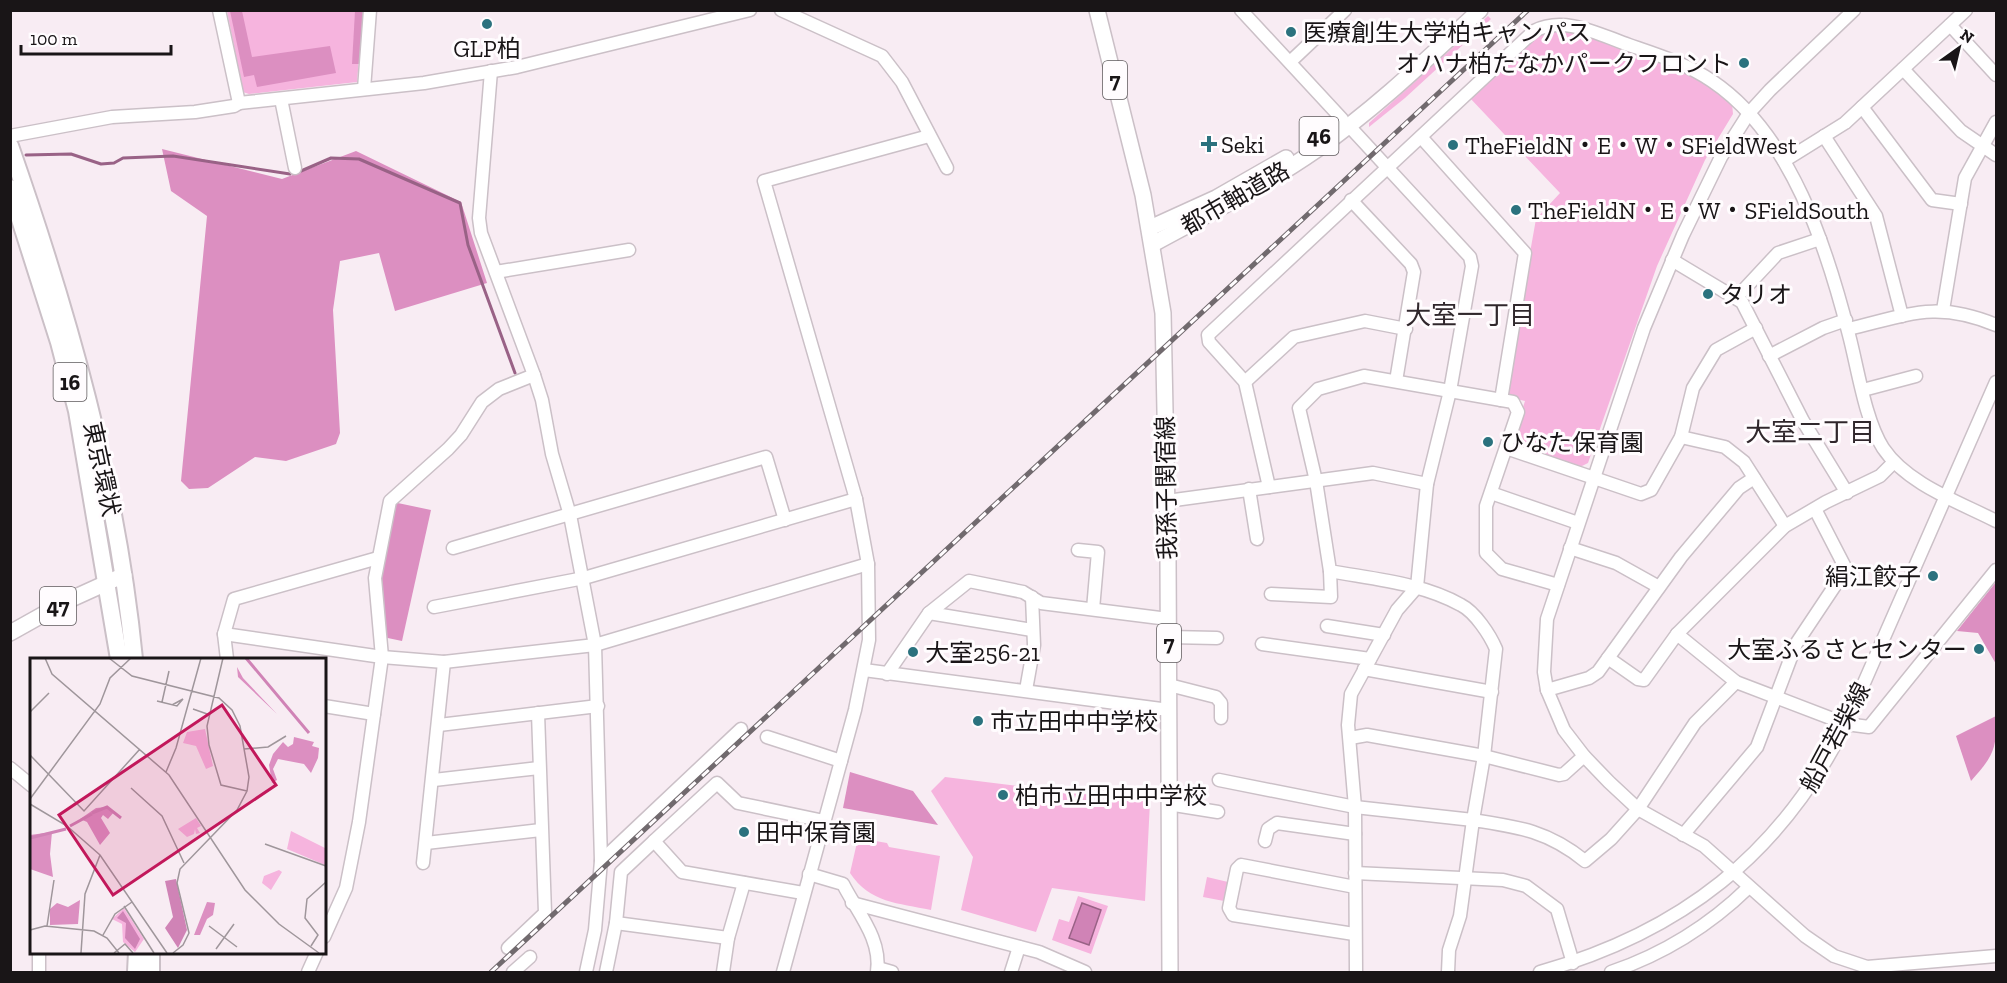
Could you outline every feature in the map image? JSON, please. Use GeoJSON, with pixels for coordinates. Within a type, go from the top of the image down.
{"type":"FeatureCollection","features":[{"type":"Feature","properties":{"kind":"highway","name":"東京環状"},"geometry":{"type":"LineString","coordinates":[[10,146],[56,282],[74,349],[106,482],[124,575],[134,658]]}},
{"type":"Feature","properties":{"kind":"highway","name":"東京環状"},"geometry":{"type":"LineString","coordinates":[[10,188],[59,342],[77,411],[119,658]]}},
{"type":"Feature","properties":{"kind":"highway"},"geometry":{"type":"LineString","coordinates":[[136,972],[137,953]]}},
{"type":"Feature","properties":{"kind":"highway"},"geometry":{"type":"LineString","coordinates":[[151,953],[151,972]]}},
{"type":"Feature","properties":{"kind":"main road","name":"我孫子関宿線"},"geometry":{"type":"LineString","coordinates":[[1097,10],[1150,228],[1162,313],[1169,637],[1170,972]]}},
{"type":"Feature","properties":{"kind":"main road","name":"都市軸道路"},"geometry":{"type":"LineString","coordinates":[[1150,228],[1243,183],[1345,123],[1466,10]]}},
{"type":"Feature","properties":{"kind":"main road","name":"都市軸道路"},"geometry":{"type":"LineString","coordinates":[[1153,244],[1277,175],[1409,77],[1480,10]]}},
{"type":"Feature","properties":{"kind":"main road","name":"47"},"geometry":{"type":"LineString","coordinates":[[10,633],[124,575]]}},
{"type":"Feature","properties":{"kind":"street"},"geometry":{"type":"LineString","coordinates":[[219,10],[239,103]]}},
{"type":"Feature","properties":{"kind":"street"},"geometry":{"type":"LineString","coordinates":[[364,89],[370,10]]}},
{"type":"Feature","properties":{"kind":"street"},"geometry":{"type":"LineString","coordinates":[[10,136],[73,122],[195,112],[234,106],[239,103],[364,89],[491,71],[715,15],[750,10]]}},
{"type":"Feature","properties":{"kind":"street"},"geometry":{"type":"LineString","coordinates":[[781,10],[882,56],[902,82],[947,168]]}},
{"type":"Feature","properties":{"kind":"street"},"geometry":{"type":"LineString","coordinates":[[1242,10],[1470,257],[1472,266],[1450,391],[1427,484],[1417,587],[1397,610],[1351,694],[1348,725],[1355,807],[1356,972]]}},
{"type":"Feature","properties":{"kind":"street"},"geometry":{"type":"LineString","coordinates":[[1290,62],[1345,10]]}},
{"type":"Feature","properties":{"kind":"street"},"geometry":{"type":"LineString","coordinates":[[1784,161],[1845,123],[1966,10]]}},
{"type":"Feature","properties":{"kind":"street"},"geometry":{"type":"LineString","coordinates":[[1851,12],[1749,113],[1721,157],[1671,260],[1644,328],[1558,585],[1544,634],[1544,672],[1547,690],[1564,730],[1584,756],[1638,809],[1704,846],[1805,936],[1834,956],[1870,970],[1996,956]]}},
{"type":"Feature","properties":{"kind":"street"},"geometry":{"type":"LineString","coordinates":[[1269,487],[1245,382],[1209,342],[1208,334],[1534,31],[1554,24],[1570,25],[1682,64],[1712,81],[1749,113],[1784,161],[1820,239],[1847,324],[1874,428],[1882,446],[1894,462],[1947,496],[1996,520]]}},
{"type":"Feature","properties":{"kind":"street"},"geometry":{"type":"LineString","coordinates":[[1950,25],[1996,75]]}},
{"type":"Feature","properties":{"kind":"street"},"geometry":{"type":"LineString","coordinates":[[1903,69],[1940,111],[1982,147],[1996,155]]}},
{"type":"Feature","properties":{"kind":"street"},"geometry":{"type":"LineString","coordinates":[[491,71],[478,218],[481,233],[543,400],[552,454],[570,515],[584,578],[595,645],[602,861],[595,930],[586,972]]}},
{"type":"Feature","properties":{"kind":"street"},"geometry":{"type":"LineString","coordinates":[[281,99],[295,168]]}},
{"type":"Feature","properties":{"kind":"street"},"geometry":{"type":"LineString","coordinates":[[1862,107],[1932,200],[1961,204]]}},
{"type":"Feature","properties":{"kind":"street"},"geometry":{"type":"LineString","coordinates":[[1943,310],[1965,178],[1996,122]]}},
{"type":"Feature","properties":{"kind":"street"},"geometry":{"type":"LineString","coordinates":[[783,972],[864,670],[870,611],[868,564],[856,500],[764,181],[929,136]]}},
{"type":"Feature","properties":{"kind":"street"},"geometry":{"type":"LineString","coordinates":[[1824,136],[1876,216],[1902,316]]}},
{"type":"Feature","properties":{"kind":"street"},"geometry":{"type":"LineString","coordinates":[[1421,137],[1525,253],[1501,400]]}},
{"type":"Feature","properties":{"kind":"street"},"geometry":{"type":"LineString","coordinates":[[1351,200],[1413,268],[1406,329],[1396,381]]}},
{"type":"Feature","properties":{"kind":"street"},"geometry":{"type":"LineString","coordinates":[[1736,298],[1778,253],[1820,239]]}},
{"type":"Feature","properties":{"kind":"street"},"geometry":{"type":"LineString","coordinates":[[496,272],[629,250]]}},
{"type":"Feature","properties":{"kind":"street"},"geometry":{"type":"LineString","coordinates":[[1671,260],[1742,302],[1803,421],[1847,493]]}},
{"type":"Feature","properties":{"kind":"street"},"geometry":{"type":"LineString","coordinates":[[1769,356],[1822,328],[1943,310],[1974,316],[1996,325]]}},
{"type":"Feature","properties":{"kind":"street"},"geometry":{"type":"LineString","coordinates":[[1245,382],[1294,337],[1365,321],[1406,329]]}},
{"type":"Feature","properties":{"kind":"street"},"geometry":{"type":"LineString","coordinates":[[1506,448],[1641,494],[1647,493],[1651,490],[1681,437],[1693,388],[1716,350],[1756,328]]}},
{"type":"Feature","properties":{"kind":"street"},"geometry":{"type":"LineString","coordinates":[[326,933],[346,888],[350,873],[374,714],[382,657],[375,578],[390,501],[461,435],[482,402],[499,389],[534,375]]}},
{"type":"Feature","properties":{"kind":"street"},"geometry":{"type":"LineString","coordinates":[[1271,594],[1331,597],[1330,571],[1316,482],[1299,408],[1324,386],[1364,376],[1513,402],[1518,412],[1486,506],[1484,544],[1490,560],[1502,569],[1558,585]]}},
{"type":"Feature","properties":{"kind":"street"},"geometry":{"type":"LineString","coordinates":[[1863,390],[1916,376]]}},
{"type":"Feature","properties":{"kind":"street","name":"船戸若柴線"},"geometry":{"type":"LineString","coordinates":[[1540,972],[1610,949],[1658,926],[1733,874],[1773,835],[1792,812],[1829,759],[1846,724],[1996,382]]}},
{"type":"Feature","properties":{"kind":"street"},"geometry":{"type":"LineString","coordinates":[[1681,437],[1725,447],[1744,462],[1785,526]]}},
{"type":"Feature","properties":{"kind":"street"},"geometry":{"type":"LineString","coordinates":[[453,548],[766,457],[785,520]]}},
{"type":"Feature","properties":{"kind":"street"},"geometry":{"type":"LineString","coordinates":[[1608,658],[1638,679],[1644,680],[1677,634],[1785,526],[1880,476],[1894,462]]}},
{"type":"Feature","properties":{"kind":"street"},"geometry":{"type":"LineString","coordinates":[[1167,501],[1373,473],[1427,484]]}},
{"type":"Feature","properties":{"kind":"street"},"geometry":{"type":"LineString","coordinates":[[1547,690],[1589,678],[1608,658],[1659,587],[1739,488],[1755,478]]}},
{"type":"Feature","properties":{"kind":"street"},"geometry":{"type":"LineString","coordinates":[[1249,489],[1257,539]]}},
{"type":"Feature","properties":{"kind":"street"},"geometry":{"type":"LineString","coordinates":[[1491,493],[1578,523]]}},
{"type":"Feature","properties":{"kind":"street"},"geometry":{"type":"LineString","coordinates":[[434,608],[584,578],[856,500]]}},
{"type":"Feature","properties":{"kind":"street"},"geometry":{"type":"LineString","coordinates":[[1683,834],[1757,747],[1796,644],[1846,569],[1815,509]]}},
{"type":"Feature","properties":{"kind":"street"},"geometry":{"type":"LineString","coordinates":[[1570,548],[1616,563],[1659,587]]}},
{"type":"Feature","properties":{"kind":"street"},"geometry":{"type":"LineString","coordinates":[[1078,550],[1098,552],[1093,609]]}},
{"type":"Feature","properties":{"kind":"street"},"geometry":{"type":"LineString","coordinates":[[227,658],[224,634],[234,600],[378,558]]}},
{"type":"Feature","properties":{"kind":"street"},"geometry":{"type":"LineString","coordinates":[[224,634],[382,657],[444,662],[595,645],[868,564]]}},
{"type":"Feature","properties":{"kind":"street"},"geometry":{"type":"LineString","coordinates":[[1677,634],[1736,681],[1846,724],[1869,727],[1873,725],[1916,666],[1996,570]]}},
{"type":"Feature","properties":{"kind":"street"},"geometry":{"type":"LineString","coordinates":[[1330,571],[1417,587],[1462,605],[1492,640],[1496,649],[1484,756],[1460,916],[1449,950],[1448,972]]}},
{"type":"Feature","properties":{"kind":"street"},"geometry":{"type":"LineString","coordinates":[[887,675],[929,613],[969,580],[1023,592],[1041,603],[1168,619]]}},
{"type":"Feature","properties":{"kind":"street"},"geometry":{"type":"LineString","coordinates":[[1026,690],[1034,645],[1032,597]]}},
{"type":"Feature","properties":{"kind":"street"},"geometry":{"type":"LineString","coordinates":[[929,613],[1032,630]]}},
{"type":"Feature","properties":{"kind":"street"},"geometry":{"type":"LineString","coordinates":[[1327,626],[1384,635]]}},
{"type":"Feature","properties":{"kind":"street"},"geometry":{"type":"LineString","coordinates":[[1169,637],[1217,638]]}},
{"type":"Feature","properties":{"kind":"street"},"geometry":{"type":"LineString","coordinates":[[1262,644],[1367,664],[1492,692]]}},
{"type":"Feature","properties":{"kind":"street"},"geometry":{"type":"LineString","coordinates":[[423,863],[434,780],[444,662]]}},
{"type":"Feature","properties":{"kind":"street"},"geometry":{"type":"LineString","coordinates":[[864,670],[887,675],[1026,690],[1169,710]]}},
{"type":"Feature","properties":{"kind":"street"},"geometry":{"type":"LineString","coordinates":[[1219,780],[1355,807],[1473,820],[1541,833],[1567,847],[1585,861],[1611,839],[1638,809],[1695,723],[1736,681]]}},
{"type":"Feature","properties":{"kind":"street"},"geometry":{"type":"LineString","coordinates":[[1169,684],[1216,697],[1221,703],[1221,718]]}},
{"type":"Feature","properties":{"kind":"street"},"geometry":{"type":"LineString","coordinates":[[326,706],[374,714]]}},
{"type":"Feature","properties":{"kind":"street"},"geometry":{"type":"LineString","coordinates":[[439,725],[598,706]]}},
{"type":"Feature","properties":{"kind":"street"},"geometry":{"type":"LineString","coordinates":[[508,948],[546,913],[538,713]]}},
{"type":"Feature","properties":{"kind":"street"},"geometry":{"type":"LineString","coordinates":[[602,861],[741,729]]}},
{"type":"Feature","properties":{"kind":"street"},"geometry":{"type":"LineString","coordinates":[[1350,738],[1367,735],[1484,756],[1559,775],[1564,774],[1584,756]]}},
{"type":"Feature","properties":{"kind":"street"},"geometry":{"type":"LineString","coordinates":[[767,737],[841,761]]}},
{"type":"Feature","properties":{"kind":"street"},"geometry":{"type":"LineString","coordinates":[[10,768],[30,784]]}},
{"type":"Feature","properties":{"kind":"street"},"geometry":{"type":"LineString","coordinates":[[434,780],[539,768]]}},
{"type":"Feature","properties":{"kind":"street"},"geometry":{"type":"LineString","coordinates":[[606,972],[616,923],[621,872],[717,783],[738,803],[824,821]]}},
{"type":"Feature","properties":{"kind":"street"},"geometry":{"type":"LineString","coordinates":[[1168,804],[1218,812]]}},
{"type":"Feature","properties":{"kind":"street"},"geometry":{"type":"LineString","coordinates":[[1265,841],[1268,829],[1277,823],[1355,834]]}},
{"type":"Feature","properties":{"kind":"street"},"geometry":{"type":"LineString","coordinates":[[426,843],[542,830]]}},
{"type":"Feature","properties":{"kind":"street"},"geometry":{"type":"LineString","coordinates":[[654,841],[682,872],[803,893]]}},
{"type":"Feature","properties":{"kind":"street"},"geometry":{"type":"LineString","coordinates":[[1354,934],[1233,915],[1229,908],[1237,869],[1241,865],[1355,887]]}},
{"type":"Feature","properties":{"kind":"street"},"geometry":{"type":"LineString","coordinates":[[1355,873],[1503,880],[1526,886],[1557,909],[1573,963]]}},
{"type":"Feature","properties":{"kind":"street"},"geometry":{"type":"LineString","coordinates":[[808,874],[843,884],[852,903],[874,937],[878,970],[892,972]]}},
{"type":"Feature","properties":{"kind":"street"},"geometry":{"type":"LineString","coordinates":[[723,972],[728,938],[744,883]]}},
{"type":"Feature","properties":{"kind":"street"},"geometry":{"type":"LineString","coordinates":[[1610,949],[1614,972],[1683,941],[1719,915],[1749,886]]}},
{"type":"Feature","properties":{"kind":"street"},"geometry":{"type":"LineString","coordinates":[[852,903],[1039,952],[1085,972]]}},
{"type":"Feature","properties":{"kind":"street"},"geometry":{"type":"LineString","coordinates":[[616,923],[728,938]]}},
{"type":"Feature","properties":{"kind":"street"},"geometry":{"type":"LineString","coordinates":[[1011,972],[1019,947]]}},
{"type":"Feature","properties":{"kind":"street"},"geometry":{"type":"LineString","coordinates":[[39,953],[39,972]]}},
{"type":"Feature","properties":{"kind":"street"},"geometry":{"type":"LineString","coordinates":[[308,972],[316,953]]}},
{"type":"Feature","properties":{"kind":"street"},"geometry":{"type":"LineString","coordinates":[[513,972],[530,957]]}},
{"type":"Feature","properties":{"kind":"shaded area"},"geometry":{"type":"Polygon","coordinates":[[[227,11],[363,11],[357,82],[249,94],[243,92],[227,11]]]}},
{"type":"Feature","properties":{"kind":"shaded area"},"geometry":{"type":"Polygon","coordinates":[[[230,11],[242,11],[252,57],[330,46],[336,73],[257,87],[254,75],[244,77],[230,11]]]}},
{"type":"Feature","properties":{"kind":"shaded area"},"geometry":{"type":"Polygon","coordinates":[[[355,11],[365,11],[361,64],[352,64],[355,11]]]}},
{"type":"Feature","properties":{"kind":"shaded area"},"geometry":{"type":"Polygon","coordinates":[[[1488,16],[1491,19],[1405,98],[1369,127],[1369,123],[1488,16]]]}},
{"type":"Feature","properties":{"kind":"shaded area"},"geometry":{"type":"Polygon","coordinates":[[[1549,29],[1594,38],[1679,70],[1732,103],[1733,114],[1705,160],[1657,266],[1588,463],[1580,467],[1514,446],[1512,441],[1525,401],[1508,397],[1505,393],[1536,219],[1560,193],[1469,97],[1530,40],[1549,29]]]}},
{"type":"Feature","properties":{"kind":"shaded area"},"geometry":{"type":"Polygon","coordinates":[[[162,149],[282,179],[356,151],[461,202],[487,283],[395,311],[379,253],[340,261],[333,310],[340,433],[336,444],[286,461],[255,457],[208,488],[189,489],[181,481],[207,216],[171,191],[162,149]]]}},
{"type":"Feature","properties":{"kind":"shaded area"},"geometry":{"type":"Polygon","coordinates":[[[393,502],[431,510],[402,641],[383,637],[379,580],[393,502]]]}},
{"type":"Feature","properties":{"kind":"shaded area"},"geometry":{"type":"Polygon","coordinates":[[[1996,582],[1996,664],[1978,633],[1957,631],[1996,582]]]}},
{"type":"Feature","properties":{"kind":"shaded area"},"geometry":{"type":"Polygon","coordinates":[[[1996,716],[1996,737],[1992,752],[1971,781],[1956,736],[1996,716]]]}},
{"type":"Feature","properties":{"kind":"shaded area"},"geometry":{"type":"Polygon","coordinates":[[[850,772],[913,791],[938,825],[843,808],[850,772]]]}},
{"type":"Feature","properties":{"kind":"shaded area"},"geometry":{"type":"Polygon","coordinates":[[[945,777],[1150,802],[1145,901],[1052,888],[1036,932],[961,910],[973,857],[931,791],[945,777]]]}},
{"type":"Feature","properties":{"kind":"shaded area"},"geometry":{"type":"Polygon","coordinates":[[[858,838],[887,843],[889,847],[940,856],[931,910],[886,900],[866,890],[858,883],[850,873],[858,838]]]}},
{"type":"Feature","properties":{"kind":"shaded area"},"geometry":{"type":"Polygon","coordinates":[[[1207,877],[1228,882],[1224,901],[1203,897],[1207,877]]]}},
{"type":"Feature","properties":{"kind":"shaded area"},"geometry":{"type":"Polygon","coordinates":[[[1078,896],[1108,906],[1091,954],[1052,940],[1059,919],[1069,922],[1078,896]]]}},
{"type":"Feature","properties":{"kind":"shaded area"},"geometry":{"type":"Polygon","coordinates":[[[1082,903],[1101,910],[1089,945],[1069,938],[1082,903]]]}},
{"type":"Feature","properties":{"kind":"waterway"},"geometry":{"type":"LineString","coordinates":[[26,155],[71,154],[101,164],[114,163],[123,158],[173,156],[290,174]]}},
{"type":"Feature","properties":{"kind":"waterway"},"geometry":{"type":"LineString","coordinates":[[301,171],[331,158],[359,159],[460,203],[468,245],[515,373]]}},
{"type":"Feature","properties":{"kind":"railway"},"geometry":{"type":"LineString","coordinates":[[491,972],[1528,10]]}},
{"type":"Feature","properties":{"kind":"place","name":"GLP柏"},"geometry":{"type":"Point","coordinates":[487,24]}},
{"type":"Feature","properties":{"kind":"place","name":"医療創生大学柏キャンパス"},"geometry":{"type":"Point","coordinates":[1291,32]}},
{"type":"Feature","properties":{"kind":"place","name":"オハナ柏たなかパークフロント"},"geometry":{"type":"Point","coordinates":[1744,63]}},
{"type":"Feature","properties":{"kind":"place","name":"Seki"},"geometry":{"type":"Point","coordinates":[1209,144]}},
{"type":"Feature","properties":{"kind":"place","name":"TheFieldN・E・W・SFieldWest"},"geometry":{"type":"Point","coordinates":[1453,145]}},
{"type":"Feature","properties":{"kind":"place","name":"TheFieldN・E・W・SFieldSouth"},"geometry":{"type":"Point","coordinates":[1516,210]}},
{"type":"Feature","properties":{"kind":"place","name":"タリオ"},"geometry":{"type":"Point","coordinates":[1708,294]}},
{"type":"Feature","properties":{"kind":"place","name":"ひなた保育園"},"geometry":{"type":"Point","coordinates":[1488,442]}},
{"type":"Feature","properties":{"kind":"place","name":"絹江餃子"},"geometry":{"type":"Point","coordinates":[1933,576]}},
{"type":"Feature","properties":{"kind":"place","name":"大室ふるさとセンター"},"geometry":{"type":"Point","coordinates":[1979,649]}},
{"type":"Feature","properties":{"kind":"place","name":"大室256-21"},"geometry":{"type":"Point","coordinates":[913,652]}},
{"type":"Feature","properties":{"kind":"place","name":"市立田中中学校"},"geometry":{"type":"Point","coordinates":[978,721]}},
{"type":"Feature","properties":{"kind":"place","name":"柏市立田中中学校"},"geometry":{"type":"Point","coordinates":[1003,795]}},
{"type":"Feature","properties":{"kind":"place","name":"田中保育園"},"geometry":{"type":"Point","coordinates":[744,832]}},
{"type":"Feature","properties":{"kind":"district","name":"大室一丁目"},"geometry":{"type":"Point","coordinates":[1470,315]}},
{"type":"Feature","properties":{"kind":"district","name":"大室二丁目"},"geometry":{"type":"Point","coordinates":[1810,432]}}]}
